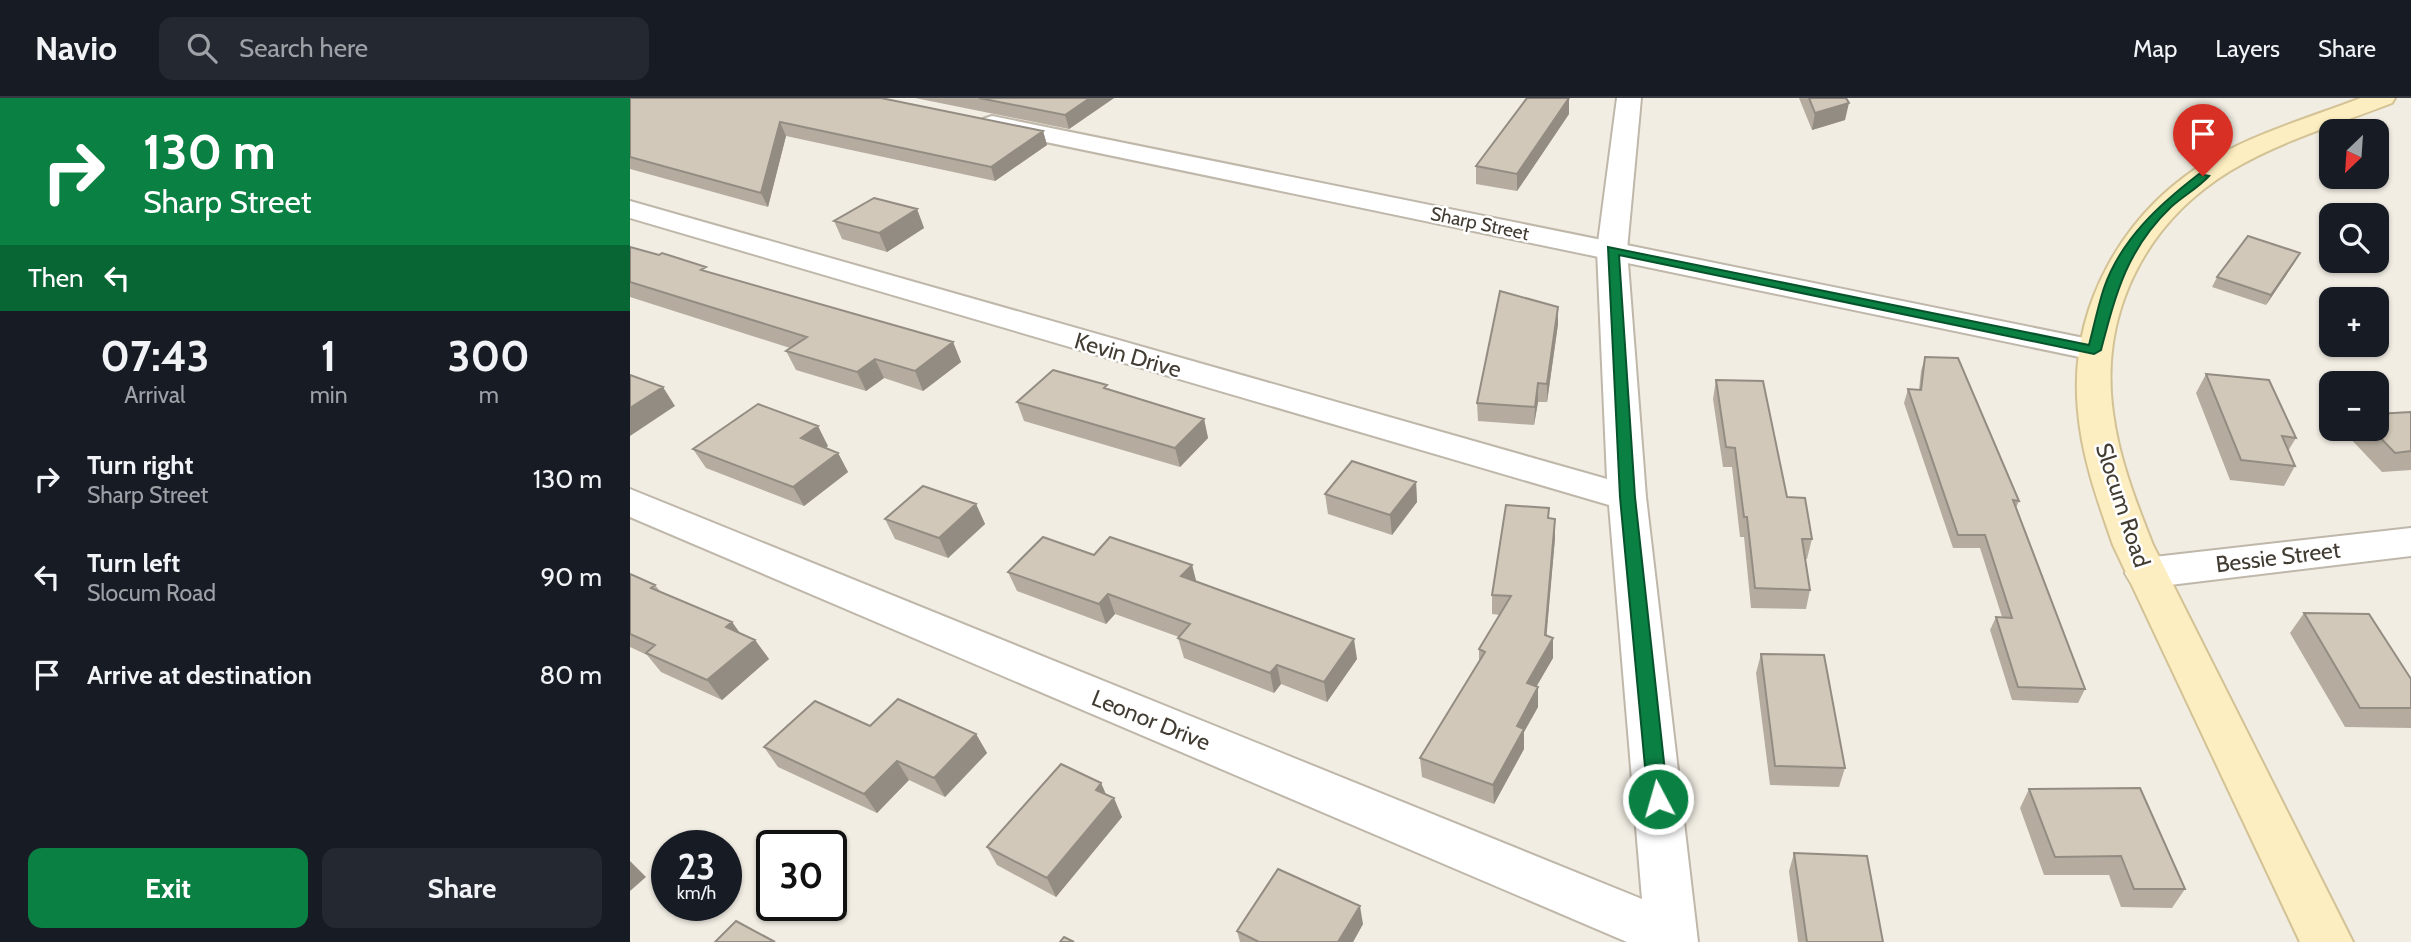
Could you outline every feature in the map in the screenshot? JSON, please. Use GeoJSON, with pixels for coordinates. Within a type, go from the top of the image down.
{"type":"FeatureCollection","features":[{"type":"Feature","properties":{"kind":"main road","name":"Slocum Road"},"geometry":{"type":"LineString","coordinates":[[2327,942],[2146,573],[2118,503],[2101,444],[2094,392],[2094,350],[2107,298],[2122,262],[2150,222],[2176,197],[2203,176],[2247,153],[2383,98]]}},
{"type":"Feature","properties":{"kind":"street"},"geometry":{"type":"LineString","coordinates":[[1629,98],[1612,250],[1628,497],[1672,939]]}},
{"type":"Feature","properties":{"kind":"street","name":"Sharp Street"},"geometry":{"type":"LineString","coordinates":[[961,117],[2094,350]]}},
{"type":"Feature","properties":{"kind":"street","name":"Kevin Drive"},"geometry":{"type":"LineString","coordinates":[[630,209],[1628,497]]}},
{"type":"Feature","properties":{"kind":"street","name":"Leonor Drive"},"geometry":{"type":"LineString","coordinates":[[630,502],[1672,939]]}},
{"type":"Feature","properties":{"kind":"street","name":"Bessie Street"},"geometry":{"type":"LineString","coordinates":[[2146,573],[2411,541]]}},
{"type":"Feature","properties":{"kind":"building"},"geometry":{"type":"Polygon","coordinates":[[[630,98],[881,98],[1043,131],[991,167],[780,122],[761,193],[630,157],[630,98]]]}},
{"type":"Feature","properties":{"kind":"building"},"geometry":{"type":"Polygon","coordinates":[[[979,98],[1090,98],[1065,115],[979,98]]]}},
{"type":"Feature","properties":{"kind":"building"},"geometry":{"type":"Polygon","coordinates":[[[1527,98],[1569,98],[1517,174],[1476,166],[1527,98]]]}},
{"type":"Feature","properties":{"kind":"building"},"geometry":{"type":"Polygon","coordinates":[[[1809,98],[1846,98],[1849,103],[1815,113],[1809,98]]]}},
{"type":"Feature","properties":{"kind":"building"},"geometry":{"type":"Polygon","coordinates":[[[874,198],[917,209],[879,233],[834,221],[874,198]]]}},
{"type":"Feature","properties":{"kind":"building"},"geometry":{"type":"Polygon","coordinates":[[[2248,236],[2300,253],[2271,295],[2217,277],[2248,236]]]}},
{"type":"Feature","properties":{"kind":"building"},"geometry":{"type":"Polygon","coordinates":[[[630,247],[659,255],[662,253],[706,267],[701,270],[953,342],[915,371],[875,359],[857,372],[786,351],[807,337],[630,282],[630,247]]]}},
{"type":"Feature","properties":{"kind":"building"},"geometry":{"type":"Polygon","coordinates":[[[1500,291],[1558,307],[1547,384],[1538,383],[1535,407],[1477,403],[1500,291]]]}},
{"type":"Feature","properties":{"kind":"building"},"geometry":{"type":"Polygon","coordinates":[[[1925,357],[1958,358],[2019,501],[2013,500],[2085,689],[2018,687],[1996,617],[2012,618],[1985,535],[1958,535],[1908,389],[1921,390],[1925,357]]]}},
{"type":"Feature","properties":{"kind":"building"},"geometry":{"type":"Polygon","coordinates":[[[1053,370],[1107,385],[1104,388],[1204,419],[1175,448],[1017,402],[1053,370]]]}},
{"type":"Feature","properties":{"kind":"building"},"geometry":{"type":"Polygon","coordinates":[[[2206,374],[2269,380],[2296,438],[2282,436],[2295,466],[2241,460],[2206,374]]]}},
{"type":"Feature","properties":{"kind":"building"},"geometry":{"type":"Polygon","coordinates":[[[630,375],[663,387],[630,408],[630,375]]]}},
{"type":"Feature","properties":{"kind":"building"},"geometry":{"type":"Polygon","coordinates":[[[1716,380],[1763,381],[1787,497],[1805,498],[1812,539],[1802,539],[1810,590],[1755,588],[1747,517],[1744,517],[1735,448],[1726,447],[1716,380]]]}},
{"type":"Feature","properties":{"kind":"building"},"geometry":{"type":"Polygon","coordinates":[[[758,404],[818,426],[801,438],[838,453],[793,487],[693,449],[758,404]]]}},
{"type":"Feature","properties":{"kind":"building"},"geometry":{"type":"Polygon","coordinates":[[[2411,412],[2411,451],[2395,453],[2384,441],[2389,441],[2389,413],[2411,412]]]}},
{"type":"Feature","properties":{"kind":"building"},"geometry":{"type":"Polygon","coordinates":[[[1352,461],[1416,482],[1390,515],[1325,494],[1352,461]]]}},
{"type":"Feature","properties":{"kind":"building"},"geometry":{"type":"Polygon","coordinates":[[[923,486],[976,504],[939,538],[885,519],[923,486]]]}},
{"type":"Feature","properties":{"kind":"building"},"geometry":{"type":"Polygon","coordinates":[[[1506,505],[1549,508],[1548,518],[1555,519],[1545,635],[1553,638],[1527,683],[1538,687],[1517,726],[1524,729],[1493,785],[1420,758],[1485,652],[1479,649],[1511,596],[1492,595],[1506,505]]]}},
{"type":"Feature","properties":{"kind":"building"},"geometry":{"type":"Polygon","coordinates":[[[1043,537],[1094,555],[1110,537],[1192,565],[1181,576],[1354,639],[1324,682],[1277,665],[1270,673],[1178,638],[1190,624],[1108,594],[1099,604],[1008,572],[1043,537]]]}},
{"type":"Feature","properties":{"kind":"building"},"geometry":{"type":"Polygon","coordinates":[[[630,574],[655,585],[651,588],[732,622],[726,627],[755,640],[707,680],[646,653],[655,645],[630,634],[630,574]]]}},
{"type":"Feature","properties":{"kind":"building"},"geometry":{"type":"Polygon","coordinates":[[[2304,613],[2369,614],[2411,679],[2411,708],[2360,708],[2304,613]]]}},
{"type":"Feature","properties":{"kind":"building"},"geometry":{"type":"Polygon","coordinates":[[[1761,654],[1824,655],[1845,768],[1775,766],[1761,654]]]}},
{"type":"Feature","properties":{"kind":"building"},"geometry":{"type":"Polygon","coordinates":[[[898,699],[976,734],[934,778],[897,761],[864,794],[764,747],[815,701],[870,726],[898,699]]]}},
{"type":"Feature","properties":{"kind":"building"},"geometry":{"type":"Polygon","coordinates":[[[1061,764],[1101,783],[1096,790],[1114,798],[1047,878],[987,847],[1061,764]]]}},
{"type":"Feature","properties":{"kind":"building"},"geometry":{"type":"Polygon","coordinates":[[[2140,788],[2185,889],[2134,889],[2121,856],[2055,857],[2029,789],[2140,788]]]}},
{"type":"Feature","properties":{"kind":"building"},"geometry":{"type":"Polygon","coordinates":[[[1794,853],[1867,856],[1883,942],[1807,942],[1794,853]]]}},
{"type":"Feature","properties":{"kind":"building"},"geometry":{"type":"Polygon","coordinates":[[[1278,869],[1360,906],[1338,942],[1259,942],[1237,931],[1278,869]]]}},
{"type":"Feature","properties":{"kind":"building"},"geometry":{"type":"Polygon","coordinates":[[[736,921],[775,942],[715,942],[736,921]]]}},
{"type":"Feature","properties":{"kind":"building"},"geometry":{"type":"Polygon","coordinates":[[[1064,937],[1074,942],[1060,942],[1064,937]]]}},
{"type":"Feature","properties":{"kind":"route"},"geometry":{"type":"LineString","coordinates":[[1658,799],[1628,497],[1612,250],[2094,350],[2099,322],[2111,285],[2134,241],[2167,204],[2203,176]]}}]}
